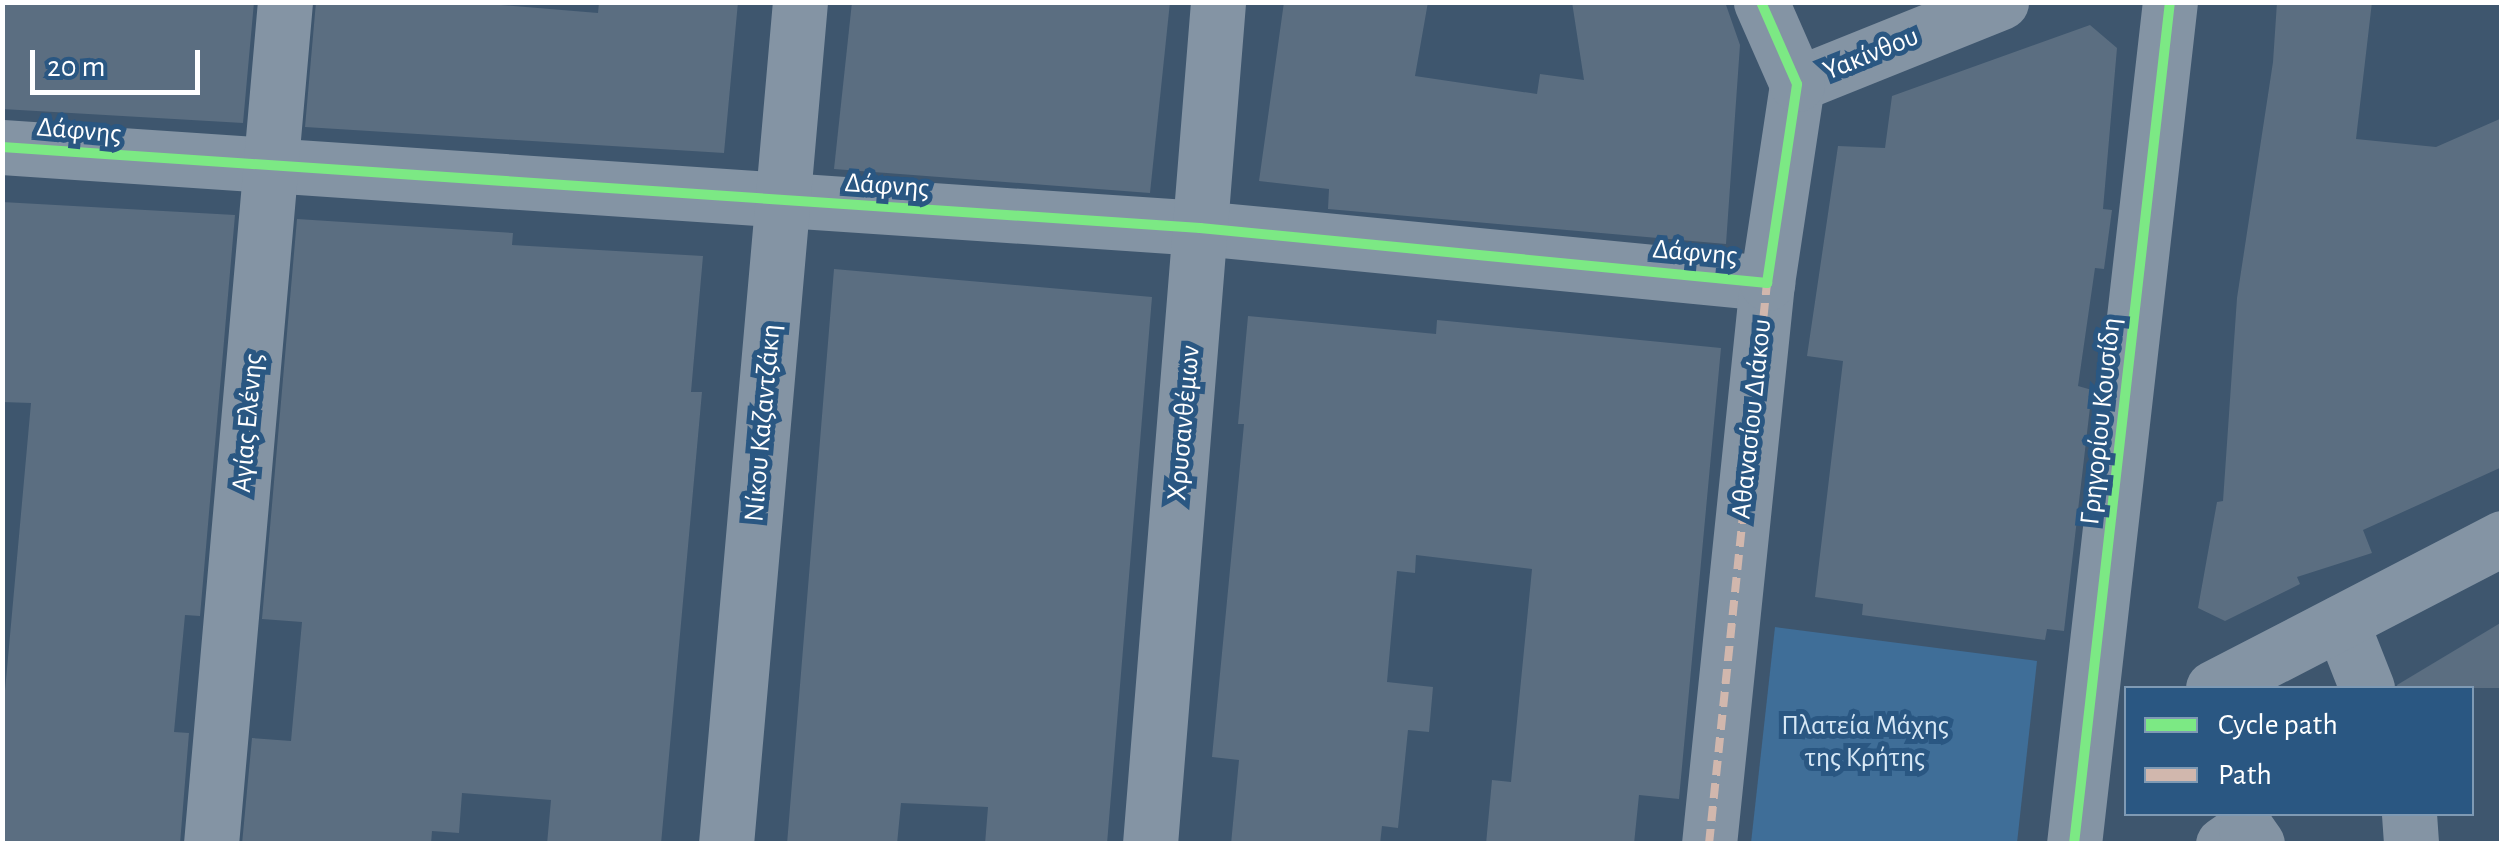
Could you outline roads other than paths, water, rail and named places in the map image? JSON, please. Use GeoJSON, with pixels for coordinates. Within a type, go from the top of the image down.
{"type":"FeatureCollection","features":[{"type":"Feature","properties":{"kind":"street","name":"Αγίας Ελένης"},"geometry":{"type":"LineString","coordinates":[[212,844],[285,2]]}},
{"type":"Feature","properties":{"kind":"street","name":"Νίκου Καζαντζάκη"},"geometry":{"type":"LineString","coordinates":[[726,844],[800,2]]}},
{"type":"Feature","properties":{"kind":"street","name":"Χρυσανθέμων"},"geometry":{"type":"LineString","coordinates":[[1150,844],[1218,2]]}},
{"type":"Feature","properties":{"kind":"street"},"geometry":{"type":"LineString","coordinates":[[1761,2],[1797,84]]}},
{"type":"Feature","properties":{"kind":"street","name":"Υακίνθου"},"geometry":{"type":"LineString","coordinates":[[1797,84],[2001,2]]}},
{"type":"Feature","properties":{"kind":"street","name":"Γρηγορίου Κουσίδη"},"geometry":{"type":"LineString","coordinates":[[2086,834],[2106,744],[2170,2]]}},
{"type":"Feature","properties":{"kind":"street","name":"Αθανασίου Διάκου"},"geometry":{"type":"LineString","coordinates":[[1708,844],[1767,282],[1797,84]]}},
{"type":"Feature","properties":{"kind":"street","name":"Δάφνης"},"geometry":{"type":"LineString","coordinates":[[2,147],[1200,228],[1767,282]]}},
{"type":"Feature","properties":{"kind":"street"},"geometry":{"type":"LineString","coordinates":[[2217,686],[2502,538]]}},
{"type":"Feature","properties":{"kind":"street"},"geometry":{"type":"LineString","coordinates":[[2341,622],[2366,686]]}},
{"type":"Feature","properties":{"kind":"street"},"geometry":{"type":"LineString","coordinates":[[2409,816],[2411,844]]}},
{"type":"Feature","properties":{"kind":"street"},"geometry":{"type":"LineString","coordinates":[[2223,844],[2246,828],[2257,844]]}},
{"type":"Feature","properties":{"kind":"park label","name":"Πλατεία Μάχης της Κρήτης"},"geometry":{"type":"Point","coordinates":[1865,742]}}]}
